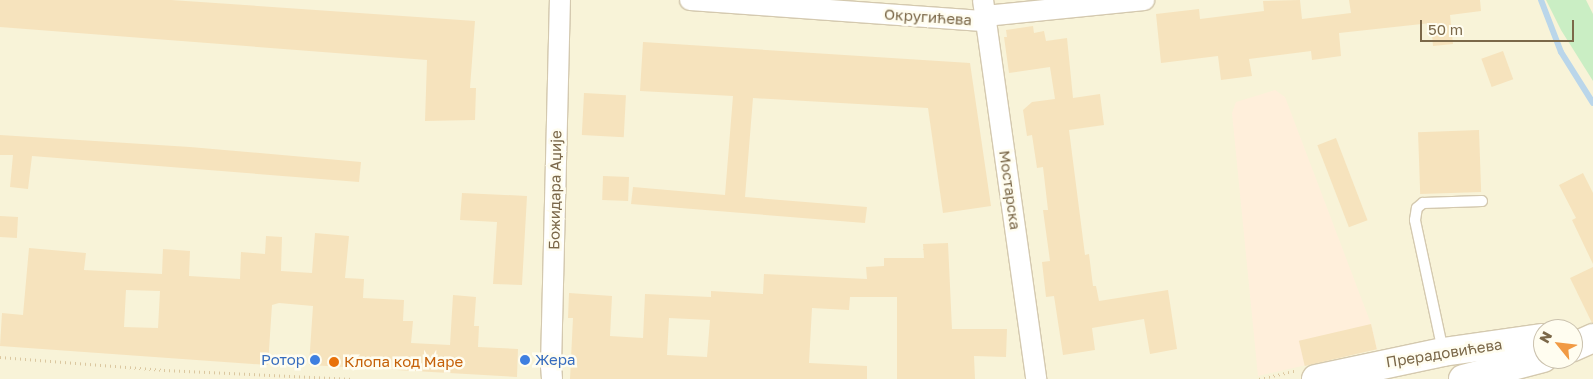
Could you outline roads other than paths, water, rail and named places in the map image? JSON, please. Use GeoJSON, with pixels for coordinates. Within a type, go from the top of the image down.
{"type":"FeatureCollection","features":[{"type":"Feature","properties":{"kind":"main road","name":"Прерадовићева"},"geometry":{"type":"LineString","coordinates":[[1316,379],[1443,352],[1533,339]]}},
{"type":"Feature","properties":{"kind":"main road","name":"Прерадовићева"},"geometry":{"type":"LineString","coordinates":[[1463,379],[1533,361]]}},
{"type":"Feature","properties":{"kind":"street","name":"Божидара Аџије"},"geometry":{"type":"LineString","coordinates":[[552,379],[560,0]]}},
{"type":"Feature","properties":{"kind":"street","name":"Округићева"},"geometry":{"type":"LineString","coordinates":[[690,0],[985,12],[1144,0]]}},
{"type":"Feature","properties":{"kind":"street","name":"Мостарска"},"geometry":{"type":"LineString","coordinates":[[985,12],[1036,379]]}},
{"type":"Feature","properties":{"kind":"lane"},"geometry":{"type":"LineString","coordinates":[[1443,352],[1415,220],[1417,208],[1424,203],[1482,201]]}},
{"type":"Feature","properties":{"kind":"waterway"},"geometry":{"type":"LineString","coordinates":[[1541,0],[1561,52],[1593,103]]}},
{"type":"Feature","properties":{"kind":"place","name":"Ротор"},"geometry":{"type":"Point","coordinates":[315,360]}},
{"type":"Feature","properties":{"kind":"place","name":"Жера"},"geometry":{"type":"Point","coordinates":[525,360]}},
{"type":"Feature","properties":{"kind":"place","name":"Клопа код Маре"},"geometry":{"type":"Point","coordinates":[334,362]}}]}
